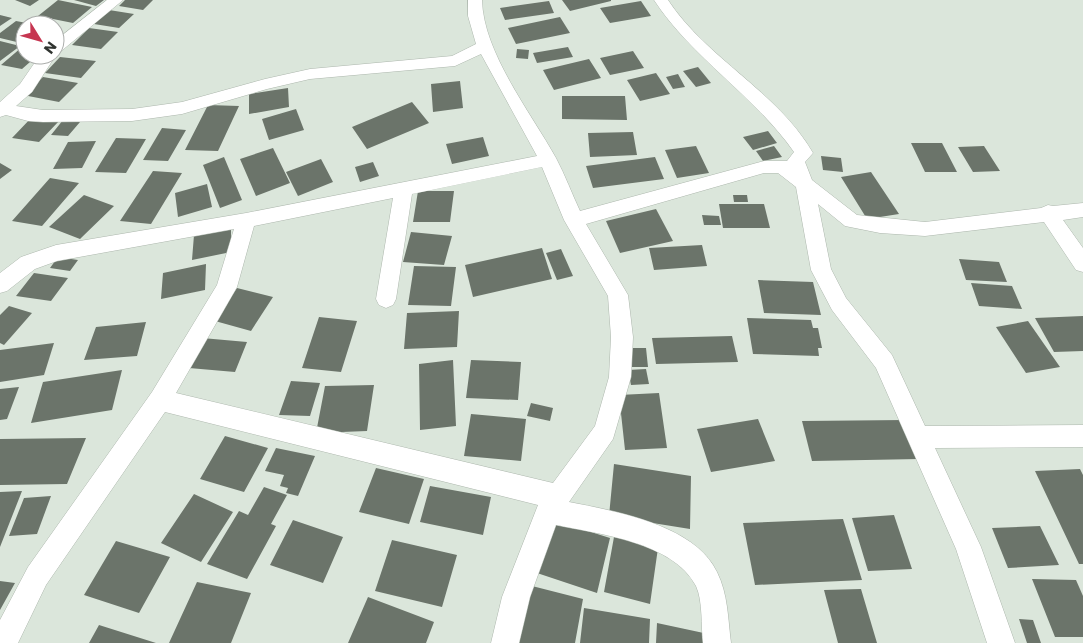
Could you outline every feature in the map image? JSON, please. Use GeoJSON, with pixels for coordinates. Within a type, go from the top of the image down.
{"type":"FeatureCollection","features":[{"type":"Feature","properties":{"kind":"street"},"geometry":{"type":"LineString","coordinates":[[65,40],[116,0]]}},
{"type":"Feature","properties":{"kind":"street"},"geometry":{"type":"LineString","coordinates":[[475,0],[475,16],[484,46],[548,160],[574,220],[618,294],[622,347],[620,377],[604,431],[553,504],[516,597],[505,643]]}},
{"type":"Feature","properties":{"kind":"street"},"geometry":{"type":"LineString","coordinates":[[574,220],[764,167],[789,164],[804,153],[794,138],[730,72],[691,39],[672,18],[661,0]]}},
{"type":"Feature","properties":{"kind":"street"},"geometry":{"type":"LineString","coordinates":[[1,110],[28,115],[74,118],[132,115],[182,108],[265,84],[310,74],[455,61],[484,46]]}},
{"type":"Feature","properties":{"kind":"street"},"geometry":{"type":"LineString","coordinates":[[1,110],[26,88],[41,65]]}},
{"type":"Feature","properties":{"kind":"street"},"geometry":{"type":"LineString","coordinates":[[0,285],[28,263],[56,253],[246,220],[548,160]]}},
{"type":"Feature","properties":{"kind":"street"},"geometry":{"type":"LineString","coordinates":[[789,164],[805,185],[852,221],[880,226],[925,229],[1048,212],[1083,210]]}},
{"type":"Feature","properties":{"kind":"street"},"geometry":{"type":"LineString","coordinates":[[805,185],[821,270],[839,304],[884,362],[920,437],[968,547],[1001,643]]}},
{"type":"Feature","properties":{"kind":"street"},"geometry":{"type":"LineString","coordinates":[[386,299],[404,188]]}},
{"type":"Feature","properties":{"kind":"street"},"geometry":{"type":"LineString","coordinates":[[1048,212],[1083,264]]}},
{"type":"Feature","properties":{"kind":"street"},"geometry":{"type":"LineString","coordinates":[[3,643],[37,576],[160,400],[227,287],[246,220]]}},
{"type":"Feature","properties":{"kind":"street"},"geometry":{"type":"LineString","coordinates":[[160,400],[553,504],[664,540],[698,564],[708,581],[717,643]]}},
{"type":"Feature","properties":{"kind":"street"},"geometry":{"type":"LineString","coordinates":[[920,437],[1083,436]]}},
{"type":"Feature","properties":{"kind":"building"},"geometry":{"type":"Polygon","coordinates":[[[15,0],[39,0],[30,6],[15,0]]]}},
{"type":"Feature","properties":{"kind":"building"},"geometry":{"type":"Polygon","coordinates":[[[58,0],[92,7],[73,23],[65,21],[65,15],[39,15],[58,0]]]}},
{"type":"Feature","properties":{"kind":"building"},"geometry":{"type":"Polygon","coordinates":[[[74,0],[104,0],[96,6],[74,0]]]}},
{"type":"Feature","properties":{"kind":"building"},"geometry":{"type":"Polygon","coordinates":[[[125,0],[153,0],[143,10],[119,6],[125,0]]]}},
{"type":"Feature","properties":{"kind":"building"},"geometry":{"type":"Polygon","coordinates":[[[562,0],[611,0],[611,1],[570,11],[562,0]]]}},
{"type":"Feature","properties":{"kind":"building"},"geometry":{"type":"Polygon","coordinates":[[[549,1],[554,13],[505,20],[500,8],[549,1]]]}},
{"type":"Feature","properties":{"kind":"building"},"geometry":{"type":"Polygon","coordinates":[[[641,1],[651,16],[610,23],[600,8],[641,1]]]}},
{"type":"Feature","properties":{"kind":"building"},"geometry":{"type":"Polygon","coordinates":[[[109,10],[134,14],[119,28],[94,24],[109,10]]]}},
{"type":"Feature","properties":{"kind":"building"},"geometry":{"type":"Polygon","coordinates":[[[0,15],[12,18],[0,26],[0,15]]]}},
{"type":"Feature","properties":{"kind":"building"},"geometry":{"type":"Polygon","coordinates":[[[560,17],[570,33],[516,44],[508,28],[560,17]]]}},
{"type":"Feature","properties":{"kind":"building"},"geometry":{"type":"Polygon","coordinates":[[[15,22],[15,42],[0,38],[0,33],[15,22]]]}},
{"type":"Feature","properties":{"kind":"building"},"geometry":{"type":"Polygon","coordinates":[[[89,28],[118,32],[101,49],[72,45],[89,28]]]}},
{"type":"Feature","properties":{"kind":"building"},"geometry":{"type":"Polygon","coordinates":[[[0,41],[15,45],[15,50],[0,61],[0,41]]]}},
{"type":"Feature","properties":{"kind":"building"},"geometry":{"type":"Polygon","coordinates":[[[568,47],[573,57],[537,63],[533,53],[568,47]]]}},
{"type":"Feature","properties":{"kind":"building"},"geometry":{"type":"Polygon","coordinates":[[[517,49],[529,50],[528,59],[516,58],[517,49]]]}},
{"type":"Feature","properties":{"kind":"building"},"geometry":{"type":"Polygon","coordinates":[[[633,51],[644,68],[610,75],[600,58],[633,51]]]}},
{"type":"Feature","properties":{"kind":"building"},"geometry":{"type":"Polygon","coordinates":[[[15,53],[15,65],[27,65],[22,69],[1,65],[15,53]]]}},
{"type":"Feature","properties":{"kind":"building"},"geometry":{"type":"Polygon","coordinates":[[[65,58],[96,61],[81,78],[45,73],[52,65],[65,65],[65,58]]]}},
{"type":"Feature","properties":{"kind":"building"},"geometry":{"type":"Polygon","coordinates":[[[589,59],[601,78],[554,90],[543,70],[589,59]]]}},
{"type":"Feature","properties":{"kind":"building"},"geometry":{"type":"Polygon","coordinates":[[[698,67],[711,83],[696,87],[683,71],[698,67]]]}},
{"type":"Feature","properties":{"kind":"building"},"geometry":{"type":"Polygon","coordinates":[[[656,73],[670,94],[640,101],[627,80],[656,73]]]}},
{"type":"Feature","properties":{"kind":"building"},"geometry":{"type":"Polygon","coordinates":[[[678,74],[685,87],[673,89],[666,77],[678,74]]]}},
{"type":"Feature","properties":{"kind":"building"},"geometry":{"type":"Polygon","coordinates":[[[43,77],[78,83],[59,102],[23,95],[43,77]]]}},
{"type":"Feature","properties":{"kind":"building"},"geometry":{"type":"Polygon","coordinates":[[[460,81],[463,108],[433,112],[431,84],[460,81]]]}},
{"type":"Feature","properties":{"kind":"building"},"geometry":{"type":"Polygon","coordinates":[[[288,88],[289,107],[249,114],[249,94],[288,88]]]}},
{"type":"Feature","properties":{"kind":"building"},"geometry":{"type":"Polygon","coordinates":[[[562,96],[625,96],[627,120],[562,119],[562,96]]]}},
{"type":"Feature","properties":{"kind":"building"},"geometry":{"type":"Polygon","coordinates":[[[412,102],[429,123],[367,149],[352,127],[412,102]]]}},
{"type":"Feature","properties":{"kind":"building"},"geometry":{"type":"Polygon","coordinates":[[[208,105],[239,106],[218,151],[185,150],[208,105]]]}},
{"type":"Feature","properties":{"kind":"building"},"geometry":{"type":"Polygon","coordinates":[[[296,109],[304,130],[269,140],[262,119],[296,109]]]}},
{"type":"Feature","properties":{"kind":"building"},"geometry":{"type":"Polygon","coordinates":[[[32,117],[59,121],[39,142],[12,138],[32,117]]]}},
{"type":"Feature","properties":{"kind":"building"},"geometry":{"type":"Polygon","coordinates":[[[63,120],[80,122],[68,136],[51,135],[63,120]]]}},
{"type":"Feature","properties":{"kind":"building"},"geometry":{"type":"Polygon","coordinates":[[[162,128],[186,130],[168,161],[143,160],[162,128]]]}},
{"type":"Feature","properties":{"kind":"building"},"geometry":{"type":"Polygon","coordinates":[[[768,131],[777,143],[753,150],[743,137],[768,131]]]}},
{"type":"Feature","properties":{"kind":"building"},"geometry":{"type":"Polygon","coordinates":[[[633,132],[637,155],[590,157],[588,133],[633,132]]]}},
{"type":"Feature","properties":{"kind":"building"},"geometry":{"type":"Polygon","coordinates":[[[483,137],[489,156],[452,164],[446,144],[483,137]]]}},
{"type":"Feature","properties":{"kind":"building"},"geometry":{"type":"Polygon","coordinates":[[[116,138],[146,139],[126,173],[95,172],[116,138]]]}},
{"type":"Feature","properties":{"kind":"building"},"geometry":{"type":"Polygon","coordinates":[[[96,141],[82,168],[53,169],[68,142],[96,141]]]}},
{"type":"Feature","properties":{"kind":"building"},"geometry":{"type":"Polygon","coordinates":[[[911,143],[942,143],[957,172],[925,172],[911,143]]]}},
{"type":"Feature","properties":{"kind":"building"},"geometry":{"type":"Polygon","coordinates":[[[696,146],[709,173],[677,178],[665,150],[696,146]]]}},
{"type":"Feature","properties":{"kind":"building"},"geometry":{"type":"Polygon","coordinates":[[[774,146],[782,157],[763,161],[756,151],[774,146]]]}},
{"type":"Feature","properties":{"kind":"building"},"geometry":{"type":"Polygon","coordinates":[[[984,146],[1000,171],[973,172],[958,147],[984,146]]]}},
{"type":"Feature","properties":{"kind":"building"},"geometry":{"type":"Polygon","coordinates":[[[273,148],[290,183],[256,196],[240,159],[273,148]]]}},
{"type":"Feature","properties":{"kind":"building"},"geometry":{"type":"Polygon","coordinates":[[[821,156],[841,158],[843,172],[823,170],[821,156]]]}},
{"type":"Feature","properties":{"kind":"building"},"geometry":{"type":"Polygon","coordinates":[[[224,157],[242,200],[220,208],[203,165],[224,157]]]}},
{"type":"Feature","properties":{"kind":"building"},"geometry":{"type":"Polygon","coordinates":[[[655,157],[664,179],[593,188],[586,166],[655,157]]]}},
{"type":"Feature","properties":{"kind":"building"},"geometry":{"type":"Polygon","coordinates":[[[321,159],[333,182],[298,196],[286,172],[321,159]]]}},
{"type":"Feature","properties":{"kind":"building"},"geometry":{"type":"Polygon","coordinates":[[[373,162],[379,176],[360,182],[355,167],[373,162]]]}},
{"type":"Feature","properties":{"kind":"building"},"geometry":{"type":"Polygon","coordinates":[[[0,163],[12,170],[0,179],[0,163]]]}},
{"type":"Feature","properties":{"kind":"building"},"geometry":{"type":"Polygon","coordinates":[[[153,171],[182,173],[151,224],[120,221],[153,171]]]}},
{"type":"Feature","properties":{"kind":"building"},"geometry":{"type":"Polygon","coordinates":[[[871,172],[899,214],[867,219],[841,177],[871,172]]]}},
{"type":"Feature","properties":{"kind":"building"},"geometry":{"type":"Polygon","coordinates":[[[50,178],[79,183],[42,226],[12,221],[50,178]]]}},
{"type":"Feature","properties":{"kind":"building"},"geometry":{"type":"Polygon","coordinates":[[[207,184],[212,207],[178,217],[175,193],[207,184]]]}},
{"type":"Feature","properties":{"kind":"building"},"geometry":{"type":"Polygon","coordinates":[[[418,191],[454,191],[450,222],[413,222],[418,191]]]}},
{"type":"Feature","properties":{"kind":"building"},"geometry":{"type":"Polygon","coordinates":[[[84,195],[114,206],[80,239],[49,227],[84,195]]]}},
{"type":"Feature","properties":{"kind":"building"},"geometry":{"type":"Polygon","coordinates":[[[733,195],[747,195],[748,202],[734,202],[733,195]]]}},
{"type":"Feature","properties":{"kind":"building"},"geometry":{"type":"Polygon","coordinates":[[[719,204],[764,204],[770,228],[723,228],[719,204]]]}},
{"type":"Feature","properties":{"kind":"building"},"geometry":{"type":"Polygon","coordinates":[[[656,209],[673,241],[620,253],[606,221],[656,209]]]}},
{"type":"Feature","properties":{"kind":"building"},"geometry":{"type":"Polygon","coordinates":[[[702,215],[719,216],[721,225],[704,225],[702,215]]]}},
{"type":"Feature","properties":{"kind":"building"},"geometry":{"type":"Polygon","coordinates":[[[231,227],[231,252],[192,260],[194,235],[231,227]]]}},
{"type":"Feature","properties":{"kind":"building"},"geometry":{"type":"Polygon","coordinates":[[[411,232],[452,236],[444,265],[403,262],[411,232]]]}},
{"type":"Feature","properties":{"kind":"building"},"geometry":{"type":"Polygon","coordinates":[[[702,245],[707,266],[654,270],[649,248],[702,245]]]}},
{"type":"Feature","properties":{"kind":"building"},"geometry":{"type":"Polygon","coordinates":[[[542,248],[552,279],[473,297],[465,265],[542,248]]]}},
{"type":"Feature","properties":{"kind":"building"},"geometry":{"type":"Polygon","coordinates":[[[561,249],[573,276],[557,280],[546,253],[561,249]]]}},
{"type":"Feature","properties":{"kind":"building"},"geometry":{"type":"Polygon","coordinates":[[[58,257],[78,260],[70,271],[50,268],[58,257]]]}},
{"type":"Feature","properties":{"kind":"building"},"geometry":{"type":"Polygon","coordinates":[[[959,259],[999,262],[1007,282],[966,280],[959,259]]]}},
{"type":"Feature","properties":{"kind":"building"},"geometry":{"type":"Polygon","coordinates":[[[206,264],[205,290],[161,299],[163,273],[206,264]]]}},
{"type":"Feature","properties":{"kind":"building"},"geometry":{"type":"Polygon","coordinates":[[[414,266],[456,267],[451,306],[408,305],[414,266]]]}},
{"type":"Feature","properties":{"kind":"building"},"geometry":{"type":"Polygon","coordinates":[[[34,273],[68,278],[51,301],[16,296],[34,273]]]}},
{"type":"Feature","properties":{"kind":"building"},"geometry":{"type":"Polygon","coordinates":[[[758,280],[813,282],[821,315],[764,313],[758,280]]]}},
{"type":"Feature","properties":{"kind":"building"},"geometry":{"type":"Polygon","coordinates":[[[971,283],[1012,286],[1022,309],[979,306],[971,283]]]}},
{"type":"Feature","properties":{"kind":"building"},"geometry":{"type":"Polygon","coordinates":[[[237,288],[273,297],[251,331],[215,321],[237,288]]]}},
{"type":"Feature","properties":{"kind":"building"},"geometry":{"type":"Polygon","coordinates":[[[9,306],[32,313],[4,345],[0,343],[0,315],[9,306]]]}},
{"type":"Feature","properties":{"kind":"building"},"geometry":{"type":"Polygon","coordinates":[[[459,311],[457,347],[404,349],[407,313],[459,311]]]}},
{"type":"Feature","properties":{"kind":"building"},"geometry":{"type":"Polygon","coordinates":[[[1083,316],[1083,351],[1054,352],[1035,318],[1083,316]]]}},
{"type":"Feature","properties":{"kind":"building"},"geometry":{"type":"Polygon","coordinates":[[[319,317],[357,321],[341,372],[302,368],[319,317]]]}},
{"type":"Feature","properties":{"kind":"building"},"geometry":{"type":"Polygon","coordinates":[[[747,318],[811,320],[813,328],[818,328],[822,348],[818,348],[819,356],[753,354],[747,318]]]}},
{"type":"Feature","properties":{"kind":"building"},"geometry":{"type":"Polygon","coordinates":[[[1028,321],[1060,367],[1026,373],[996,327],[1028,321]]]}},
{"type":"Feature","properties":{"kind":"building"},"geometry":{"type":"Polygon","coordinates":[[[146,322],[137,356],[84,360],[96,327],[146,322]]]}},
{"type":"Feature","properties":{"kind":"building"},"geometry":{"type":"Polygon","coordinates":[[[732,336],[738,362],[656,364],[652,338],[732,336]]]}},
{"type":"Feature","properties":{"kind":"building"},"geometry":{"type":"Polygon","coordinates":[[[202,338],[247,342],[235,372],[189,368],[202,338]]]}},
{"type":"Feature","properties":{"kind":"building"},"geometry":{"type":"Polygon","coordinates":[[[54,343],[44,375],[0,382],[0,350],[54,343]]]}},
{"type":"Feature","properties":{"kind":"building"},"geometry":{"type":"Polygon","coordinates":[[[624,348],[646,348],[648,367],[626,367],[624,348]]]}},
{"type":"Feature","properties":{"kind":"building"},"geometry":{"type":"Polygon","coordinates":[[[453,360],[456,426],[420,430],[419,364],[453,360]]]}},
{"type":"Feature","properties":{"kind":"building"},"geometry":{"type":"Polygon","coordinates":[[[471,360],[521,362],[518,400],[466,398],[471,360]]]}},
{"type":"Feature","properties":{"kind":"building"},"geometry":{"type":"Polygon","coordinates":[[[646,369],[649,384],[631,385],[628,370],[646,369]]]}},
{"type":"Feature","properties":{"kind":"building"},"geometry":{"type":"Polygon","coordinates":[[[122,370],[112,410],[31,423],[43,382],[122,370]]]}},
{"type":"Feature","properties":{"kind":"building"},"geometry":{"type":"Polygon","coordinates":[[[291,381],[320,383],[310,416],[279,415],[291,381]]]}},
{"type":"Feature","properties":{"kind":"building"},"geometry":{"type":"Polygon","coordinates":[[[374,385],[367,431],[316,433],[325,386],[374,385]]]}},
{"type":"Feature","properties":{"kind":"building"},"geometry":{"type":"Polygon","coordinates":[[[19,387],[7,419],[0,420],[0,389],[19,387]]]}},
{"type":"Feature","properties":{"kind":"building"},"geometry":{"type":"Polygon","coordinates":[[[659,393],[667,448],[625,450],[619,395],[659,393]]]}},
{"type":"Feature","properties":{"kind":"building"},"geometry":{"type":"Polygon","coordinates":[[[531,403],[553,408],[550,421],[527,416],[531,403]]]}},
{"type":"Feature","properties":{"kind":"building"},"geometry":{"type":"Polygon","coordinates":[[[471,414],[526,419],[521,461],[464,456],[471,414]]]}},
{"type":"Feature","properties":{"kind":"building"},"geometry":{"type":"Polygon","coordinates":[[[758,419],[775,461],[711,472],[697,429],[758,419]]]}},
{"type":"Feature","properties":{"kind":"building"},"geometry":{"type":"Polygon","coordinates":[[[905,420],[919,459],[812,461],[802,421],[905,420]]]}},
{"type":"Feature","properties":{"kind":"building"},"geometry":{"type":"Polygon","coordinates":[[[225,436],[268,448],[244,492],[200,479],[225,436]]]}},
{"type":"Feature","properties":{"kind":"building"},"geometry":{"type":"Polygon","coordinates":[[[86,438],[67,484],[0,485],[0,439],[86,438]]]}},
{"type":"Feature","properties":{"kind":"building"},"geometry":{"type":"Polygon","coordinates":[[[276,448],[315,456],[298,496],[286,493],[288,488],[280,486],[284,475],[265,471],[276,448]]]}},
{"type":"Feature","properties":{"kind":"building"},"geometry":{"type":"Polygon","coordinates":[[[614,464],[691,476],[690,529],[609,516],[614,464]]]}},
{"type":"Feature","properties":{"kind":"building"},"geometry":{"type":"Polygon","coordinates":[[[376,468],[424,479],[409,524],[359,512],[376,468]]]}},
{"type":"Feature","properties":{"kind":"building"},"geometry":{"type":"Polygon","coordinates":[[[1080,469],[1083,475],[1083,564],[1079,564],[1035,471],[1080,469]]]}},
{"type":"Feature","properties":{"kind":"building"},"geometry":{"type":"Polygon","coordinates":[[[430,486],[491,497],[483,535],[420,522],[430,486]]]}},
{"type":"Feature","properties":{"kind":"building"},"geometry":{"type":"Polygon","coordinates":[[[264,487],[287,495],[271,524],[276,526],[247,579],[207,564],[239,511],[248,515],[264,487]]]}},
{"type":"Feature","properties":{"kind":"building"},"geometry":{"type":"Polygon","coordinates":[[[22,491],[0,547],[0,492],[22,491]]]}},
{"type":"Feature","properties":{"kind":"building"},"geometry":{"type":"Polygon","coordinates":[[[194,494],[233,512],[201,562],[161,543],[194,494]]]}},
{"type":"Feature","properties":{"kind":"building"},"geometry":{"type":"Polygon","coordinates":[[[51,496],[37,534],[9,536],[24,498],[51,496]]]}},
{"type":"Feature","properties":{"kind":"building"},"geometry":{"type":"Polygon","coordinates":[[[894,515],[912,569],[868,571],[852,518],[894,515]]]}},
{"type":"Feature","properties":{"kind":"building"},"geometry":{"type":"Polygon","coordinates":[[[843,519],[862,580],[755,585],[743,523],[843,519]]]}},
{"type":"Feature","properties":{"kind":"building"},"geometry":{"type":"Polygon","coordinates":[[[293,520],[343,537],[323,583],[270,565],[293,520]]]}},
{"type":"Feature","properties":{"kind":"building"},"geometry":{"type":"Polygon","coordinates":[[[553,520],[610,538],[597,593],[537,573],[553,520]]]}},
{"type":"Feature","properties":{"kind":"building"},"geometry":{"type":"Polygon","coordinates":[[[1040,526],[1059,565],[1008,568],[992,528],[1040,526]]]}},
{"type":"Feature","properties":{"kind":"building"},"geometry":{"type":"Polygon","coordinates":[[[614,537],[658,548],[650,604],[604,592],[614,537]]]}},
{"type":"Feature","properties":{"kind":"building"},"geometry":{"type":"Polygon","coordinates":[[[392,540],[457,555],[442,607],[375,591],[392,540]]]}},
{"type":"Feature","properties":{"kind":"building"},"geometry":{"type":"Polygon","coordinates":[[[116,541],[170,557],[139,613],[84,595],[116,541]]]}},
{"type":"Feature","properties":{"kind":"building"},"geometry":{"type":"Polygon","coordinates":[[[1032,579],[1076,580],[1083,596],[1083,637],[1055,637],[1032,579]]]}},
{"type":"Feature","properties":{"kind":"building"},"geometry":{"type":"Polygon","coordinates":[[[0,581],[15,583],[0,610],[0,581]]]}},
{"type":"Feature","properties":{"kind":"building"},"geometry":{"type":"Polygon","coordinates":[[[197,582],[251,593],[231,643],[169,643],[197,582]]]}},
{"type":"Feature","properties":{"kind":"building"},"geometry":{"type":"Polygon","coordinates":[[[532,586],[583,599],[575,643],[519,643],[532,586]]]}},
{"type":"Feature","properties":{"kind":"building"},"geometry":{"type":"Polygon","coordinates":[[[861,589],[877,643],[838,643],[824,590],[861,589]]]}},
{"type":"Feature","properties":{"kind":"building"},"geometry":{"type":"Polygon","coordinates":[[[368,597],[434,622],[426,643],[348,643],[368,597]]]}},
{"type":"Feature","properties":{"kind":"building"},"geometry":{"type":"Polygon","coordinates":[[[584,608],[650,619],[649,643],[580,643],[584,608]]]}},
{"type":"Feature","properties":{"kind":"building"},"geometry":{"type":"Polygon","coordinates":[[[1019,619],[1033,620],[1041,643],[1027,643],[1019,619]]]}},
{"type":"Feature","properties":{"kind":"building"},"geometry":{"type":"Polygon","coordinates":[[[657,623],[713,635],[713,643],[656,643],[657,623]]]}},
{"type":"Feature","properties":{"kind":"building"},"geometry":{"type":"Polygon","coordinates":[[[99,625],[156,643],[89,643],[99,625]]]}}]}
